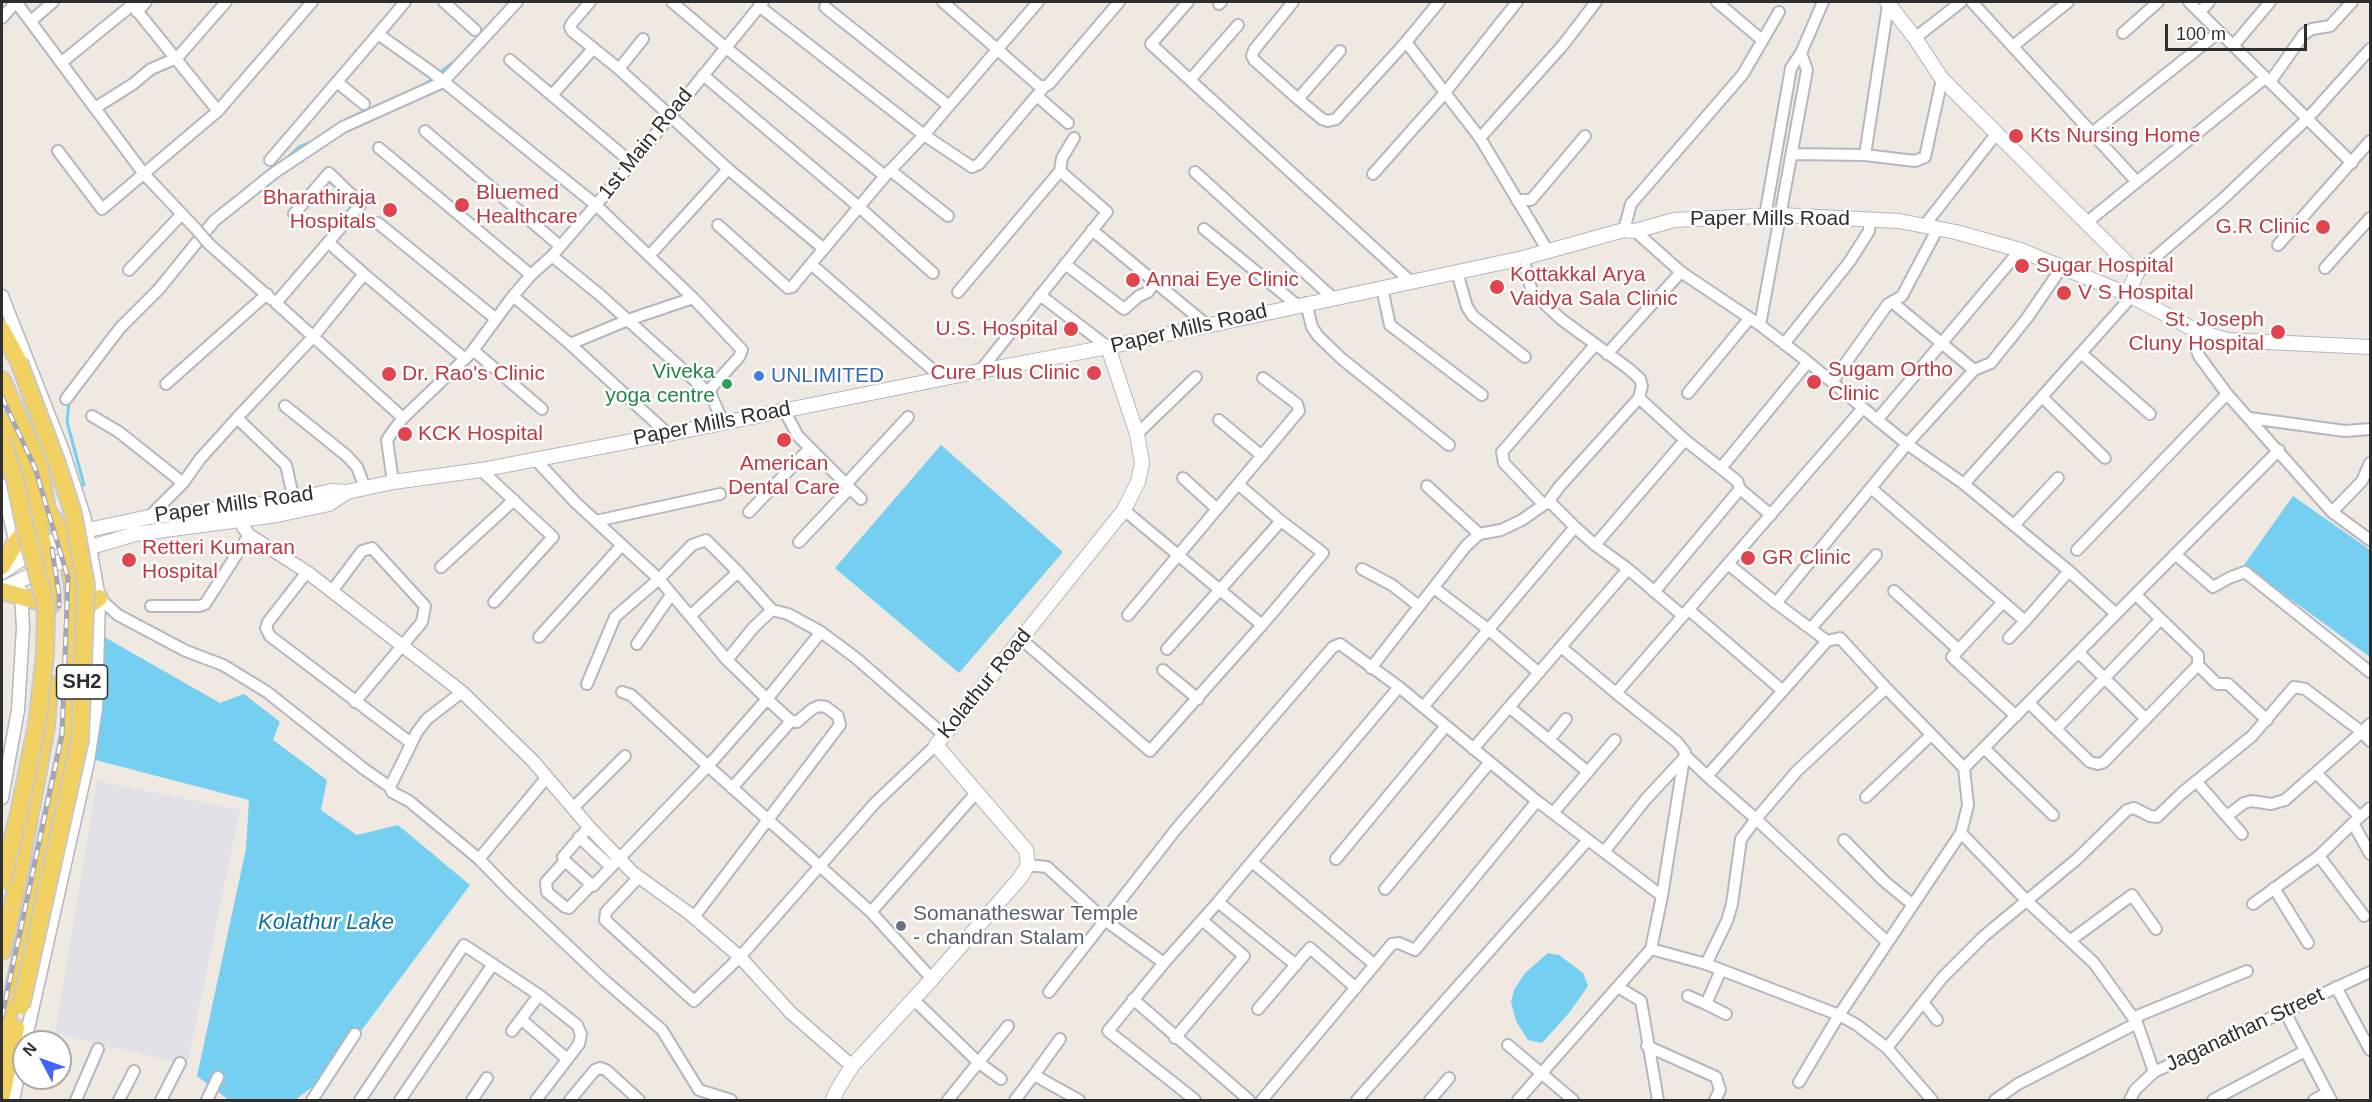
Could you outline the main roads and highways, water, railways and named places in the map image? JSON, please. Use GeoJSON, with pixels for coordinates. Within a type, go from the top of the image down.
{"type":"FeatureCollection","features":[{"type":"Feature","properties":{"kind":"main road"},"geometry":{"type":"LineString","coordinates":[[1888,3],[1916,38],[1942,79],[2137,273],[2130,295]]}},
{"type":"Feature","properties":{"kind":"main road","name":"Paper Mills Road"},"geometry":{"type":"LineString","coordinates":[[2,572],[43,545],[88,530],[149,517],[294,500],[331,491],[347,492],[393,482],[481,470],[668,434],[1108,347],[1334,299],[1523,258],[1674,220],[1780,215],[1899,221],[2020,250],[2130,295],[2198,331],[2227,340],[2370,347]]}},
{"type":"Feature","properties":{"kind":"main road","name":"SH2"},"geometry":{"type":"LineString","coordinates":[[2,330],[19,362],[54,453],[73,513],[86,585],[80,740],[2,1095]]}},
{"type":"Feature","properties":{"kind":"main road","name":"Kolathur Road"},"geometry":{"type":"LineString","coordinates":[[834,1101],[836,1092],[852,1066],[933,979],[1020,878],[1028,865],[1026,850],[976,793],[940,740],[1124,510],[1138,482],[1142,463],[1137,434],[1108,347]]}},
{"type":"Feature","properties":{"kind":"main road"},"geometry":{"type":"LineString","coordinates":[[2,380],[39,464],[47,510],[66,538],[77,650],[69,735],[2,1043]]}},
{"type":"Feature","properties":{"kind":"main road"},"geometry":{"type":"LineString","coordinates":[[10,398],[46,407]]}},
{"type":"Feature","properties":{"kind":"main road"},"geometry":{"type":"LineString","coordinates":[[21,420],[33,422],[54,432]]}},
{"type":"Feature","properties":{"kind":"main road"},"geometry":{"type":"LineString","coordinates":[[2,421],[24,467],[43,545],[51,605],[46,727],[2,951]]}},
{"type":"Feature","properties":{"kind":"main road","name":"SH2"},"geometry":{"type":"LineString","coordinates":[[2,441],[15,480],[46,606],[45,654],[37,724],[2,882]]}},
{"type":"Feature","properties":{"kind":"main road","name":"Paper Mills Road"},"geometry":{"type":"LineString","coordinates":[[21,588],[46,567],[91,546],[135,534],[329,504],[347,492]]}},
{"type":"Feature","properties":{"kind":"main road"},"geometry":{"type":"LineString","coordinates":[[2,566],[16,542],[36,520]]}},
{"type":"Feature","properties":{"kind":"main road"},"geometry":{"type":"LineString","coordinates":[[2,590],[21,588],[51,605]]}},
{"type":"Feature","properties":{"kind":"main road"},"geometry":{"type":"LineString","coordinates":[[75,616],[99,598]]}},
{"type":"Feature","properties":{"kind":"water"},"geometry":{"type":"Polygon","coordinates":[[[941,445],[1063,552],[959,673],[835,568],[941,445]]]}},
{"type":"Feature","properties":{"kind":"water"},"geometry":{"type":"Polygon","coordinates":[[[2293,496],[2370,550],[2370,657],[2244,565],[2293,496]]]}},
{"type":"Feature","properties":{"kind":"water","name":"Kolathur Lake"},"geometry":{"type":"Polygon","coordinates":[[[92,630],[220,703],[244,694],[280,722],[273,740],[327,780],[321,810],[357,835],[398,825],[470,885],[328,1075],[295,1100],[229,1100],[197,1076],[246,849],[249,800],[84,757],[92,630]]]}},
{"type":"Feature","properties":{"kind":"water"},"geometry":{"type":"Polygon","coordinates":[[[1548,953],[1559,955],[1583,973],[1588,986],[1569,1013],[1542,1043],[1528,1040],[1516,1021],[1511,1002],[1514,990],[1525,973],[1548,953]]]}},
{"type":"Feature","properties":{"kind":"waterway"},"geometry":{"type":"LineString","coordinates":[[439,73],[458,59]]}},
{"type":"Feature","properties":{"kind":"waterway"},"geometry":{"type":"LineString","coordinates":[[422,86],[434,78]]}},
{"type":"Feature","properties":{"kind":"waterway"},"geometry":{"type":"LineString","coordinates":[[286,159],[299,147],[315,140]]}},
{"type":"Feature","properties":{"kind":"waterway"},"geometry":{"type":"LineString","coordinates":[[69,402],[67,422],[84,485],[77,487]]}},
{"type":"Feature","properties":{"kind":"railway"},"geometry":{"type":"LineString","coordinates":[[2,397],[35,468],[68,578],[62,735],[2,1017]]}},
{"type":"Feature","properties":{"kind":"railway"},"geometry":{"type":"LineString","coordinates":[[52,549],[59,606]]}},
{"type":"Feature","properties":{"kind":"place","name":"Kts Nursing Home"},"geometry":{"type":"Point","coordinates":[2016,136]}},
{"type":"Feature","properties":{"kind":"place","name":"Bluemed Healthcare"},"geometry":{"type":"Point","coordinates":[462,205]}},
{"type":"Feature","properties":{"kind":"place","name":"Bharathiraja Hospitals"},"geometry":{"type":"Point","coordinates":[390,210]}},
{"type":"Feature","properties":{"kind":"place","name":"G.R Clinic"},"geometry":{"type":"Point","coordinates":[2323,227]}},
{"type":"Feature","properties":{"kind":"place","name":"Sugar Hospital"},"geometry":{"type":"Point","coordinates":[2022,266]}},
{"type":"Feature","properties":{"kind":"place","name":"Annai Eye Clinic"},"geometry":{"type":"Point","coordinates":[1133,280]}},
{"type":"Feature","properties":{"kind":"place","name":"Kottakkal Arya Vaidya Sala Clinic"},"geometry":{"type":"Point","coordinates":[1497,287]}},
{"type":"Feature","properties":{"kind":"place","name":"V S Hospital"},"geometry":{"type":"Point","coordinates":[2064,293]}},
{"type":"Feature","properties":{"kind":"place","name":"U.S. Hospital"},"geometry":{"type":"Point","coordinates":[1071,329]}},
{"type":"Feature","properties":{"kind":"place","name":"St. Joseph Cluny Hospital"},"geometry":{"type":"Point","coordinates":[2278,332]}},
{"type":"Feature","properties":{"kind":"place","name":"Cure Plus Clinic"},"geometry":{"type":"Point","coordinates":[1094,373]}},
{"type":"Feature","properties":{"kind":"place","name":"Dr. Rao's Clinic"},"geometry":{"type":"Point","coordinates":[389,374]}},
{"type":"Feature","properties":{"kind":"place","name":"UNLIMITED"},"geometry":{"type":"Point","coordinates":[759,376]}},
{"type":"Feature","properties":{"kind":"place","name":"Sugam Ortho Clinic"},"geometry":{"type":"Point","coordinates":[1814,382]}},
{"type":"Feature","properties":{"kind":"place","name":"Viveka yoga centre"},"geometry":{"type":"Point","coordinates":[727,384]}},
{"type":"Feature","properties":{"kind":"place","name":"KCK Hospital"},"geometry":{"type":"Point","coordinates":[405,434]}},
{"type":"Feature","properties":{"kind":"place","name":"American Dental Care"},"geometry":{"type":"Point","coordinates":[784,440]}},
{"type":"Feature","properties":{"kind":"place","name":"GR Clinic"},"geometry":{"type":"Point","coordinates":[1748,558]}},
{"type":"Feature","properties":{"kind":"place","name":"Retteri Kumaran Hospital"},"geometry":{"type":"Point","coordinates":[129,560]}},
{"type":"Feature","properties":{"kind":"place","name":"Somanatheswar Temple - chandran Stalam"},"geometry":{"type":"Point","coordinates":[901,926]}}]}
